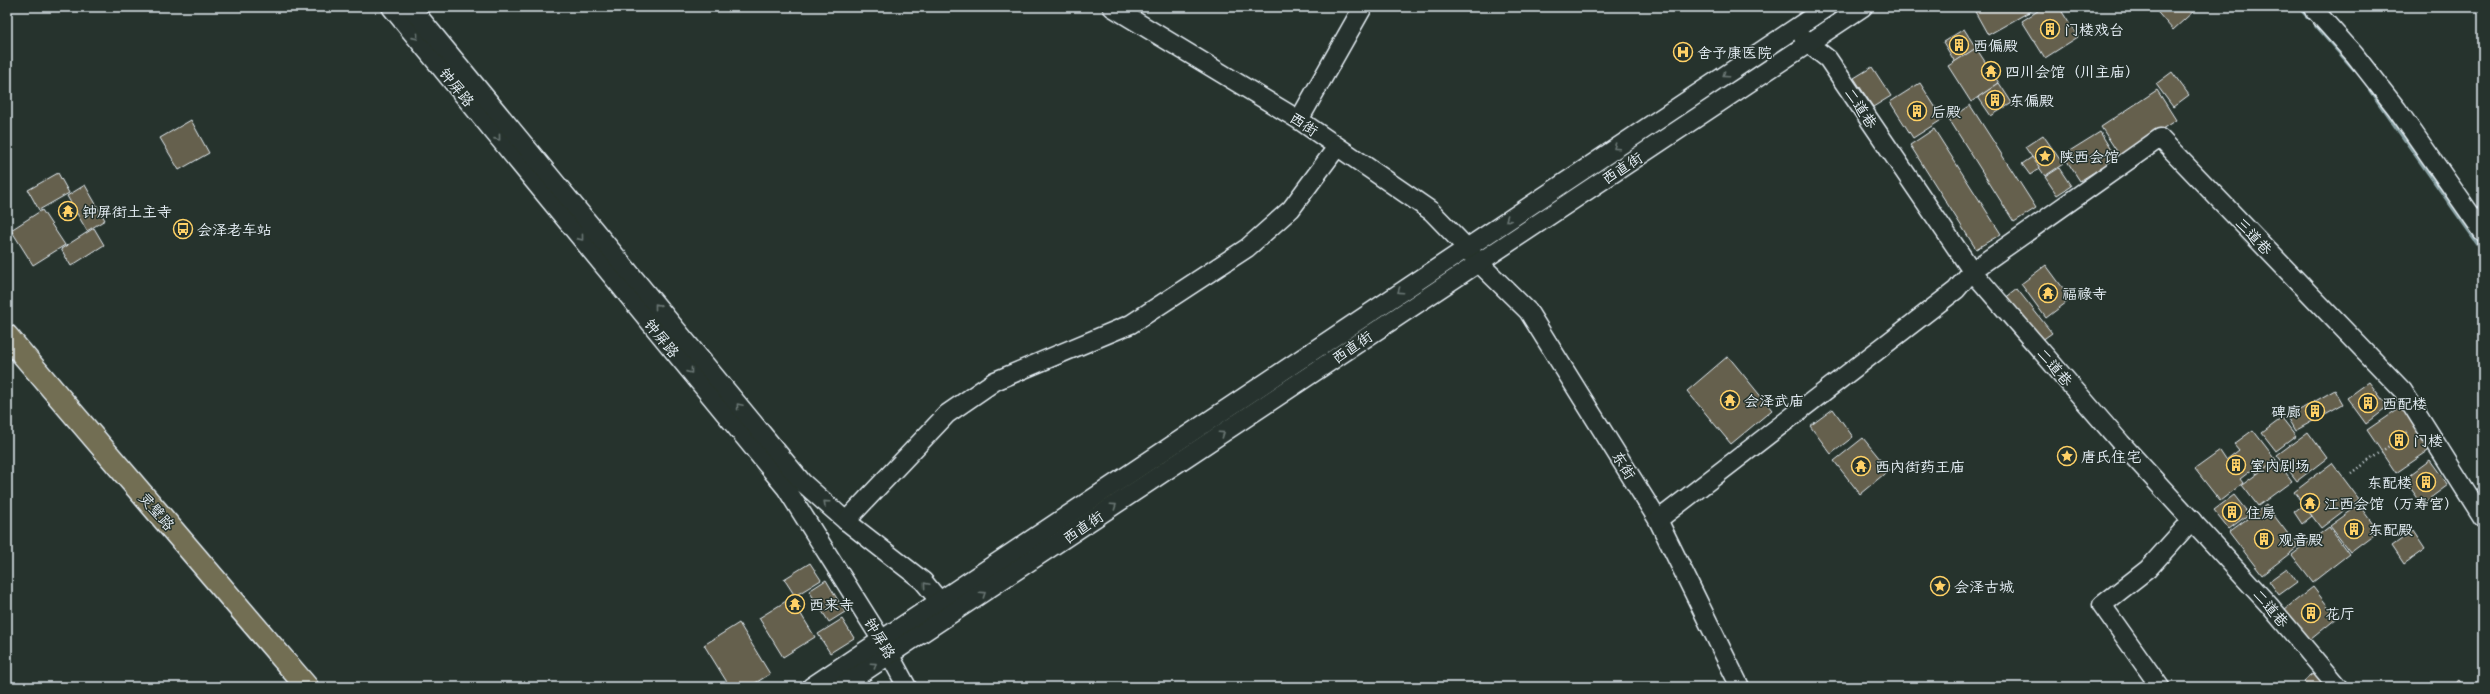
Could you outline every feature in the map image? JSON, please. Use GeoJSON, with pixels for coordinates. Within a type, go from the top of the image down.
{"type":"FeatureCollection","features":[{"type":"Feature","properties":{"kind":"main road","name":"灵璧路"},"geometry":{"type":"LineString","coordinates":[[7,336],[307,687]]}},
{"type":"Feature","properties":{"kind":"street","name":"钟屏路"},"geometry":{"type":"LineString","coordinates":[[391,7],[786,488],[881,639],[907,687]]}},
{"type":"Feature","properties":{"kind":"street","name":"钟屏路"},"geometry":{"type":"LineString","coordinates":[[411,7],[802,482],[846,521],[923,581],[951,615]]}},
{"type":"Feature","properties":{"kind":"street","name":"西街"},"geometry":{"type":"LineString","coordinates":[[1112,7],[1299,120],[1431,211],[1466,246],[1479,263]]}},
{"type":"Feature","properties":{"kind":"street"},"geometry":{"type":"LineString","coordinates":[[1299,120],[1363,7]]}},
{"type":"Feature","properties":{"kind":"street","name":"西直街"},"geometry":{"type":"LineString","coordinates":[[811,687],[1466,246],[1827,7]]}},
{"type":"Feature","properties":{"kind":"street","name":"西直街"},"geometry":{"type":"LineString","coordinates":[[842,687],[1863,7]]}},
{"type":"Feature","properties":{"kind":"street"},"geometry":{"type":"LineString","coordinates":[[2312,7],[2354,54],[2397,108],[2483,232]]}},
{"type":"Feature","properties":{"kind":"street","name":"二道巷"},"geometry":{"type":"LineString","coordinates":[[1797,28],[1809,44],[1828,58],[1972,271],[2192,520],[2270,605],[2338,687]]}},
{"type":"Feature","properties":{"kind":"street","name":"三道巷"},"geometry":{"type":"LineString","coordinates":[[1972,271],[2160,138],[2403,391],[2483,518]]}},
{"type":"Feature","properties":{"kind":"street"},"geometry":{"type":"LineString","coordinates":[[846,521],[947,414],[995,381],[1131,324],[1247,248],[1291,210],[1337,147]]}},
{"type":"Feature","properties":{"kind":"street","name":"东街"},"geometry":{"type":"LineString","coordinates":[[1479,263],[1528,311],[1658,520],[1740,687]]}},
{"type":"Feature","properties":{"kind":"street"},"geometry":{"type":"LineString","coordinates":[[1658,520],[1956,290],[1972,271]]}},
{"type":"Feature","properties":{"kind":"street"},"geometry":{"type":"LineString","coordinates":[[2160,687],[2102,605],[2148,569],[2192,520]]}},
{"type":"Feature","properties":{"kind":"path"},"geometry":{"type":"LineString","coordinates":[[2352,473],[2423,421]]}},
{"type":"Feature","properties":{"kind":"path"},"geometry":{"type":"LineString","coordinates":[[2479,687],[2483,684]]}},
{"type":"Feature","properties":{"kind":"building"},"geometry":{"type":"Polygon","coordinates":[[[2038,7],[1988,35],[1973,8],[2038,7]]]}},
{"type":"Feature","properties":{"kind":"building","name":"门楼戏台"},"geometry":{"type":"Polygon","coordinates":[[[2044,7],[2059,7],[2078,37],[2045,58],[2022,21],[2044,7]]]}},
{"type":"Feature","properties":{"kind":"building"},"geometry":{"type":"Polygon","coordinates":[[[2153,7],[2195,7],[2196,9],[2173,30],[2153,7]]]}},
{"type":"Feature","properties":{"kind":"building","name":"西偏殿"},"geometry":{"type":"Polygon","coordinates":[[[1964,29],[1976,48],[1955,62],[1943,42],[1964,29]]]}},
{"type":"Feature","properties":{"kind":"building"},"geometry":{"type":"Polygon","coordinates":[[[1976,48],[1999,83],[1971,102],[1948,66],[1976,48]]]}},
{"type":"Feature","properties":{"kind":"building"},"geometry":{"type":"Polygon","coordinates":[[[1872,67],[1891,96],[1873,107],[1854,78],[1872,67]]]}},
{"type":"Feature","properties":{"kind":"building"},"geometry":{"type":"Polygon","coordinates":[[[2172,72],[2189,95],[2173,107],[2156,84],[2172,72]]]}},
{"type":"Feature","properties":{"kind":"building","name":"后殿"},"geometry":{"type":"Polygon","coordinates":[[[1920,83],[1943,119],[1913,138],[1890,102],[1920,83]]]}},
{"type":"Feature","properties":{"kind":"building","name":"东偏殿"},"geometry":{"type":"Polygon","coordinates":[[[1999,83],[2012,103],[1991,116],[1978,97],[1999,83]]]}},
{"type":"Feature","properties":{"kind":"building"},"geometry":{"type":"Polygon","coordinates":[[[2157,90],[2176,120],[2120,156],[2101,127],[2157,90]]]}},
{"type":"Feature","properties":{"kind":"building"},"geometry":{"type":"Polygon","coordinates":[[[1970,105],[2036,208],[2014,222],[1949,119],[1970,105]]]}},
{"type":"Feature","properties":{"kind":"building"},"geometry":{"type":"Polygon","coordinates":[[[191,120],[209,153],[179,170],[160,138],[191,120]]]}},
{"type":"Feature","properties":{"kind":"building"},"geometry":{"type":"Polygon","coordinates":[[[1934,129],[2001,234],[1976,249],[1910,145],[1934,129]]]}},
{"type":"Feature","properties":{"kind":"building"},"geometry":{"type":"Polygon","coordinates":[[[2100,132],[2116,158],[2080,181],[2063,155],[2100,132]]]}},
{"type":"Feature","properties":{"kind":"building"},"geometry":{"type":"Polygon","coordinates":[[[2043,135],[2063,164],[2045,176],[2025,147],[2043,135]]]}},
{"type":"Feature","properties":{"kind":"building"},"geometry":{"type":"Polygon","coordinates":[[[2032,157],[2040,168],[2030,175],[2022,164],[2032,157]]]}},
{"type":"Feature","properties":{"kind":"building"},"geometry":{"type":"Polygon","coordinates":[[[2059,168],[2071,186],[2057,195],[2045,177],[2059,168]]]}},
{"type":"Feature","properties":{"kind":"building"},"geometry":{"type":"Polygon","coordinates":[[[58,173],[69,193],[39,210],[28,190],[58,173]]]}},
{"type":"Feature","properties":{"kind":"building"},"geometry":{"type":"Polygon","coordinates":[[[85,185],[105,220],[87,231],[67,196],[85,185]]]}},
{"type":"Feature","properties":{"kind":"building"},"geometry":{"type":"Polygon","coordinates":[[[42,210],[65,245],[33,265],[11,230],[42,210]]]}},
{"type":"Feature","properties":{"kind":"building"},"geometry":{"type":"Polygon","coordinates":[[[94,228],[104,245],[71,266],[61,249],[94,228]]]}},
{"type":"Feature","properties":{"kind":"building"},"geometry":{"type":"Polygon","coordinates":[[[2046,265],[2071,299],[2046,318],[2021,284],[2046,265]]]}},
{"type":"Feature","properties":{"kind":"building"},"geometry":{"type":"Polygon","coordinates":[[[2017,289],[2052,333],[2038,343],[2004,299],[2017,289]]]}},
{"type":"Feature","properties":{"kind":"building","name":"会泽武庙"},"geometry":{"type":"Polygon","coordinates":[[[1728,356],[1772,410],[1731,444],[1687,391],[1728,356]]]}},
{"type":"Feature","properties":{"kind":"building","name":"西配楼"},"geometry":{"type":"Polygon","coordinates":[[[2369,382],[2388,407],[2366,424],[2347,398],[2369,382]]]}},
{"type":"Feature","properties":{"kind":"building","name":"碑廊"},"geometry":{"type":"Polygon","coordinates":[[[2335,390],[2343,404],[2295,431],[2287,417],[2335,390]]]}},
{"type":"Feature","properties":{"kind":"building","name":"门楼"},"geometry":{"type":"Polygon","coordinates":[[[2402,406],[2431,449],[2396,473],[2367,430],[2402,406]]]}},
{"type":"Feature","properties":{"kind":"building"},"geometry":{"type":"Polygon","coordinates":[[[1833,409],[1853,437],[1831,454],[1810,426],[1833,409]]]}},
{"type":"Feature","properties":{"kind":"building"},"geometry":{"type":"Polygon","coordinates":[[[2282,418],[2296,436],[2276,451],[2262,433],[2282,418]]]}},
{"type":"Feature","properties":{"kind":"building","name":"室内剧场"},"geometry":{"type":"Polygon","coordinates":[[[2253,430],[2276,460],[2257,474],[2253,469],[2240,479],[2243,483],[2220,501],[2195,469],[2220,451],[2226,460],[2239,450],[2234,444],[2253,430]]]}},
{"type":"Feature","properties":{"kind":"building"},"geometry":{"type":"Polygon","coordinates":[[[2308,432],[2327,458],[2297,481],[2277,455],[2308,432]]]}},
{"type":"Feature","properties":{"kind":"building","name":"西内街药王庙"},"geometry":{"type":"Polygon","coordinates":[[[1863,438],[1889,470],[1860,494],[1834,461],[1863,438]]]}},
{"type":"Feature","properties":{"kind":"building"},"geometry":{"type":"Polygon","coordinates":[[[2276,460],[2292,481],[2258,506],[2242,485],[2276,460]]]}},
{"type":"Feature","properties":{"kind":"building","name":"东配楼"},"geometry":{"type":"Polygon","coordinates":[[[2430,460],[2448,485],[2422,504],[2404,479],[2430,460]]]}},
{"type":"Feature","properties":{"kind":"building"},"geometry":{"type":"Polygon","coordinates":[[[2332,463],[2359,499],[2321,528],[2294,492],[2332,463]]]}},
{"type":"Feature","properties":{"kind":"building","name":"住房"},"geometry":{"type":"Polygon","coordinates":[[[2234,495],[2249,514],[2229,529],[2214,510],[2234,495]]]}},
{"type":"Feature","properties":{"kind":"building","name":"观音殿"},"geometry":{"type":"Polygon","coordinates":[[[2266,505],[2298,547],[2262,575],[2229,532],[2266,505]]]}},
{"type":"Feature","properties":{"kind":"building"},"geometry":{"type":"Polygon","coordinates":[[[2303,505],[2312,516],[2302,524],[2294,512],[2303,505]]]}},
{"type":"Feature","properties":{"kind":"building","name":"东配殿"},"geometry":{"type":"Polygon","coordinates":[[[2359,505],[2378,531],[2350,552],[2330,526],[2359,505]]]}},
{"type":"Feature","properties":{"kind":"building"},"geometry":{"type":"Polygon","coordinates":[[[2329,527],[2349,554],[2313,582],[2292,555],[2329,527]]]}},
{"type":"Feature","properties":{"kind":"building"},"geometry":{"type":"Polygon","coordinates":[[[2413,531],[2425,549],[2404,564],[2392,546],[2413,531]]]}},
{"type":"Feature","properties":{"kind":"building"},"geometry":{"type":"Polygon","coordinates":[[[810,563],[821,580],[795,596],[784,579],[810,563]]]}},
{"type":"Feature","properties":{"kind":"building"},"geometry":{"type":"Polygon","coordinates":[[[2287,568],[2297,582],[2279,595],[2269,581],[2287,568]]]}},
{"type":"Feature","properties":{"kind":"building"},"geometry":{"type":"Polygon","coordinates":[[[826,580],[845,612],[829,622],[809,591],[826,580]]]}},
{"type":"Feature","properties":{"kind":"building","name":"花厅"},"geometry":{"type":"Polygon","coordinates":[[[2313,587],[2337,618],[2310,640],[2285,609],[2313,587]]]}},
{"type":"Feature","properties":{"kind":"building"},"geometry":{"type":"Polygon","coordinates":[[[791,598],[815,637],[783,657],[759,618],[791,598]]]}},
{"type":"Feature","properties":{"kind":"building"},"geometry":{"type":"Polygon","coordinates":[[[842,619],[854,638],[830,653],[818,634],[842,619]]]}},
{"type":"Feature","properties":{"kind":"building"},"geometry":{"type":"Polygon","coordinates":[[[739,623],[770,674],[749,687],[730,687],[704,645],[739,623]]]}},
{"type":"Feature","properties":{"kind":"building"},"geometry":{"type":"Polygon","coordinates":[[[2317,670],[2330,687],[2308,687],[2304,681],[2317,670]]]}},
{"type":"Feature","properties":{"kind":"building"},"geometry":{"type":"Polygon","coordinates":[[[2459,680],[2464,687],[2450,687],[2459,680]]]}},
{"type":"Feature","properties":{"kind":"waterway"},"geometry":{"type":"LineString","coordinates":[[2300,7],[2309,17]]}},
{"type":"Feature","properties":{"kind":"waterway"},"geometry":{"type":"LineString","coordinates":[[2317,26],[2355,69]]}},
{"type":"Feature","properties":{"kind":"waterway"},"geometry":{"type":"LineString","coordinates":[[2371,90],[2483,249]]}},
{"type":"Feature","properties":{"kind":"place","name":"门楼戏台"},"geometry":{"type":"Point","coordinates":[2050,29]}},
{"type":"Feature","properties":{"kind":"place","name":"西偏殿"},"geometry":{"type":"Point","coordinates":[1959,45]}},
{"type":"Feature","properties":{"kind":"place","name":"舍予康医院"},"geometry":{"type":"Point","coordinates":[1683,52]}},
{"type":"Feature","properties":{"kind":"place","name":"四川会馆（川主庙）"},"geometry":{"type":"Point","coordinates":[1991,71]}},
{"type":"Feature","properties":{"kind":"place","name":"东偏殿"},"geometry":{"type":"Point","coordinates":[1995,100]}},
{"type":"Feature","properties":{"kind":"place","name":"后殿"},"geometry":{"type":"Point","coordinates":[1917,111]}},
{"type":"Feature","properties":{"kind":"place","name":"陕西会馆"},"geometry":{"type":"Point","coordinates":[2045,156]}},
{"type":"Feature","properties":{"kind":"place","name":"钟屏街土主寺"},"geometry":{"type":"Point","coordinates":[68,211]}},
{"type":"Feature","properties":{"kind":"place","name":"会泽老车站"},"geometry":{"type":"Point","coordinates":[183,229]}},
{"type":"Feature","properties":{"kind":"place","name":"福禄寺"},"geometry":{"type":"Point","coordinates":[2048,293]}},
{"type":"Feature","properties":{"kind":"place","name":"会泽武庙"},"geometry":{"type":"Point","coordinates":[1730,400]}},
{"type":"Feature","properties":{"kind":"place","name":"西配楼"},"geometry":{"type":"Point","coordinates":[2368,403]}},
{"type":"Feature","properties":{"kind":"place","name":"碑廊"},"geometry":{"type":"Point","coordinates":[2315,411]}},
{"type":"Feature","properties":{"kind":"place","name":"门楼"},"geometry":{"type":"Point","coordinates":[2399,440]}},
{"type":"Feature","properties":{"kind":"place","name":"唐氏住宅"},"geometry":{"type":"Point","coordinates":[2067,456]}},
{"type":"Feature","properties":{"kind":"place","name":"室内剧场"},"geometry":{"type":"Point","coordinates":[2236,465]}},
{"type":"Feature","properties":{"kind":"place","name":"西内街药王庙"},"geometry":{"type":"Point","coordinates":[1861,466]}},
{"type":"Feature","properties":{"kind":"place","name":"东配楼"},"geometry":{"type":"Point","coordinates":[2426,482]}},
{"type":"Feature","properties":{"kind":"place","name":"江西会馆（万寿宫）"},"geometry":{"type":"Point","coordinates":[2310,503]}},
{"type":"Feature","properties":{"kind":"place","name":"住房"},"geometry":{"type":"Point","coordinates":[2232,512]}},
{"type":"Feature","properties":{"kind":"place","name":"东配殿"},"geometry":{"type":"Point","coordinates":[2354,529]}},
{"type":"Feature","properties":{"kind":"place","name":"观音殿"},"geometry":{"type":"Point","coordinates":[2264,539]}},
{"type":"Feature","properties":{"kind":"place","name":"会泽古城"},"geometry":{"type":"Point","coordinates":[1940,586]}},
{"type":"Feature","properties":{"kind":"place","name":"西来寺"},"geometry":{"type":"Point","coordinates":[795,604]}},
{"type":"Feature","properties":{"kind":"place","name":"花厅"},"geometry":{"type":"Point","coordinates":[2311,613]}}]}
